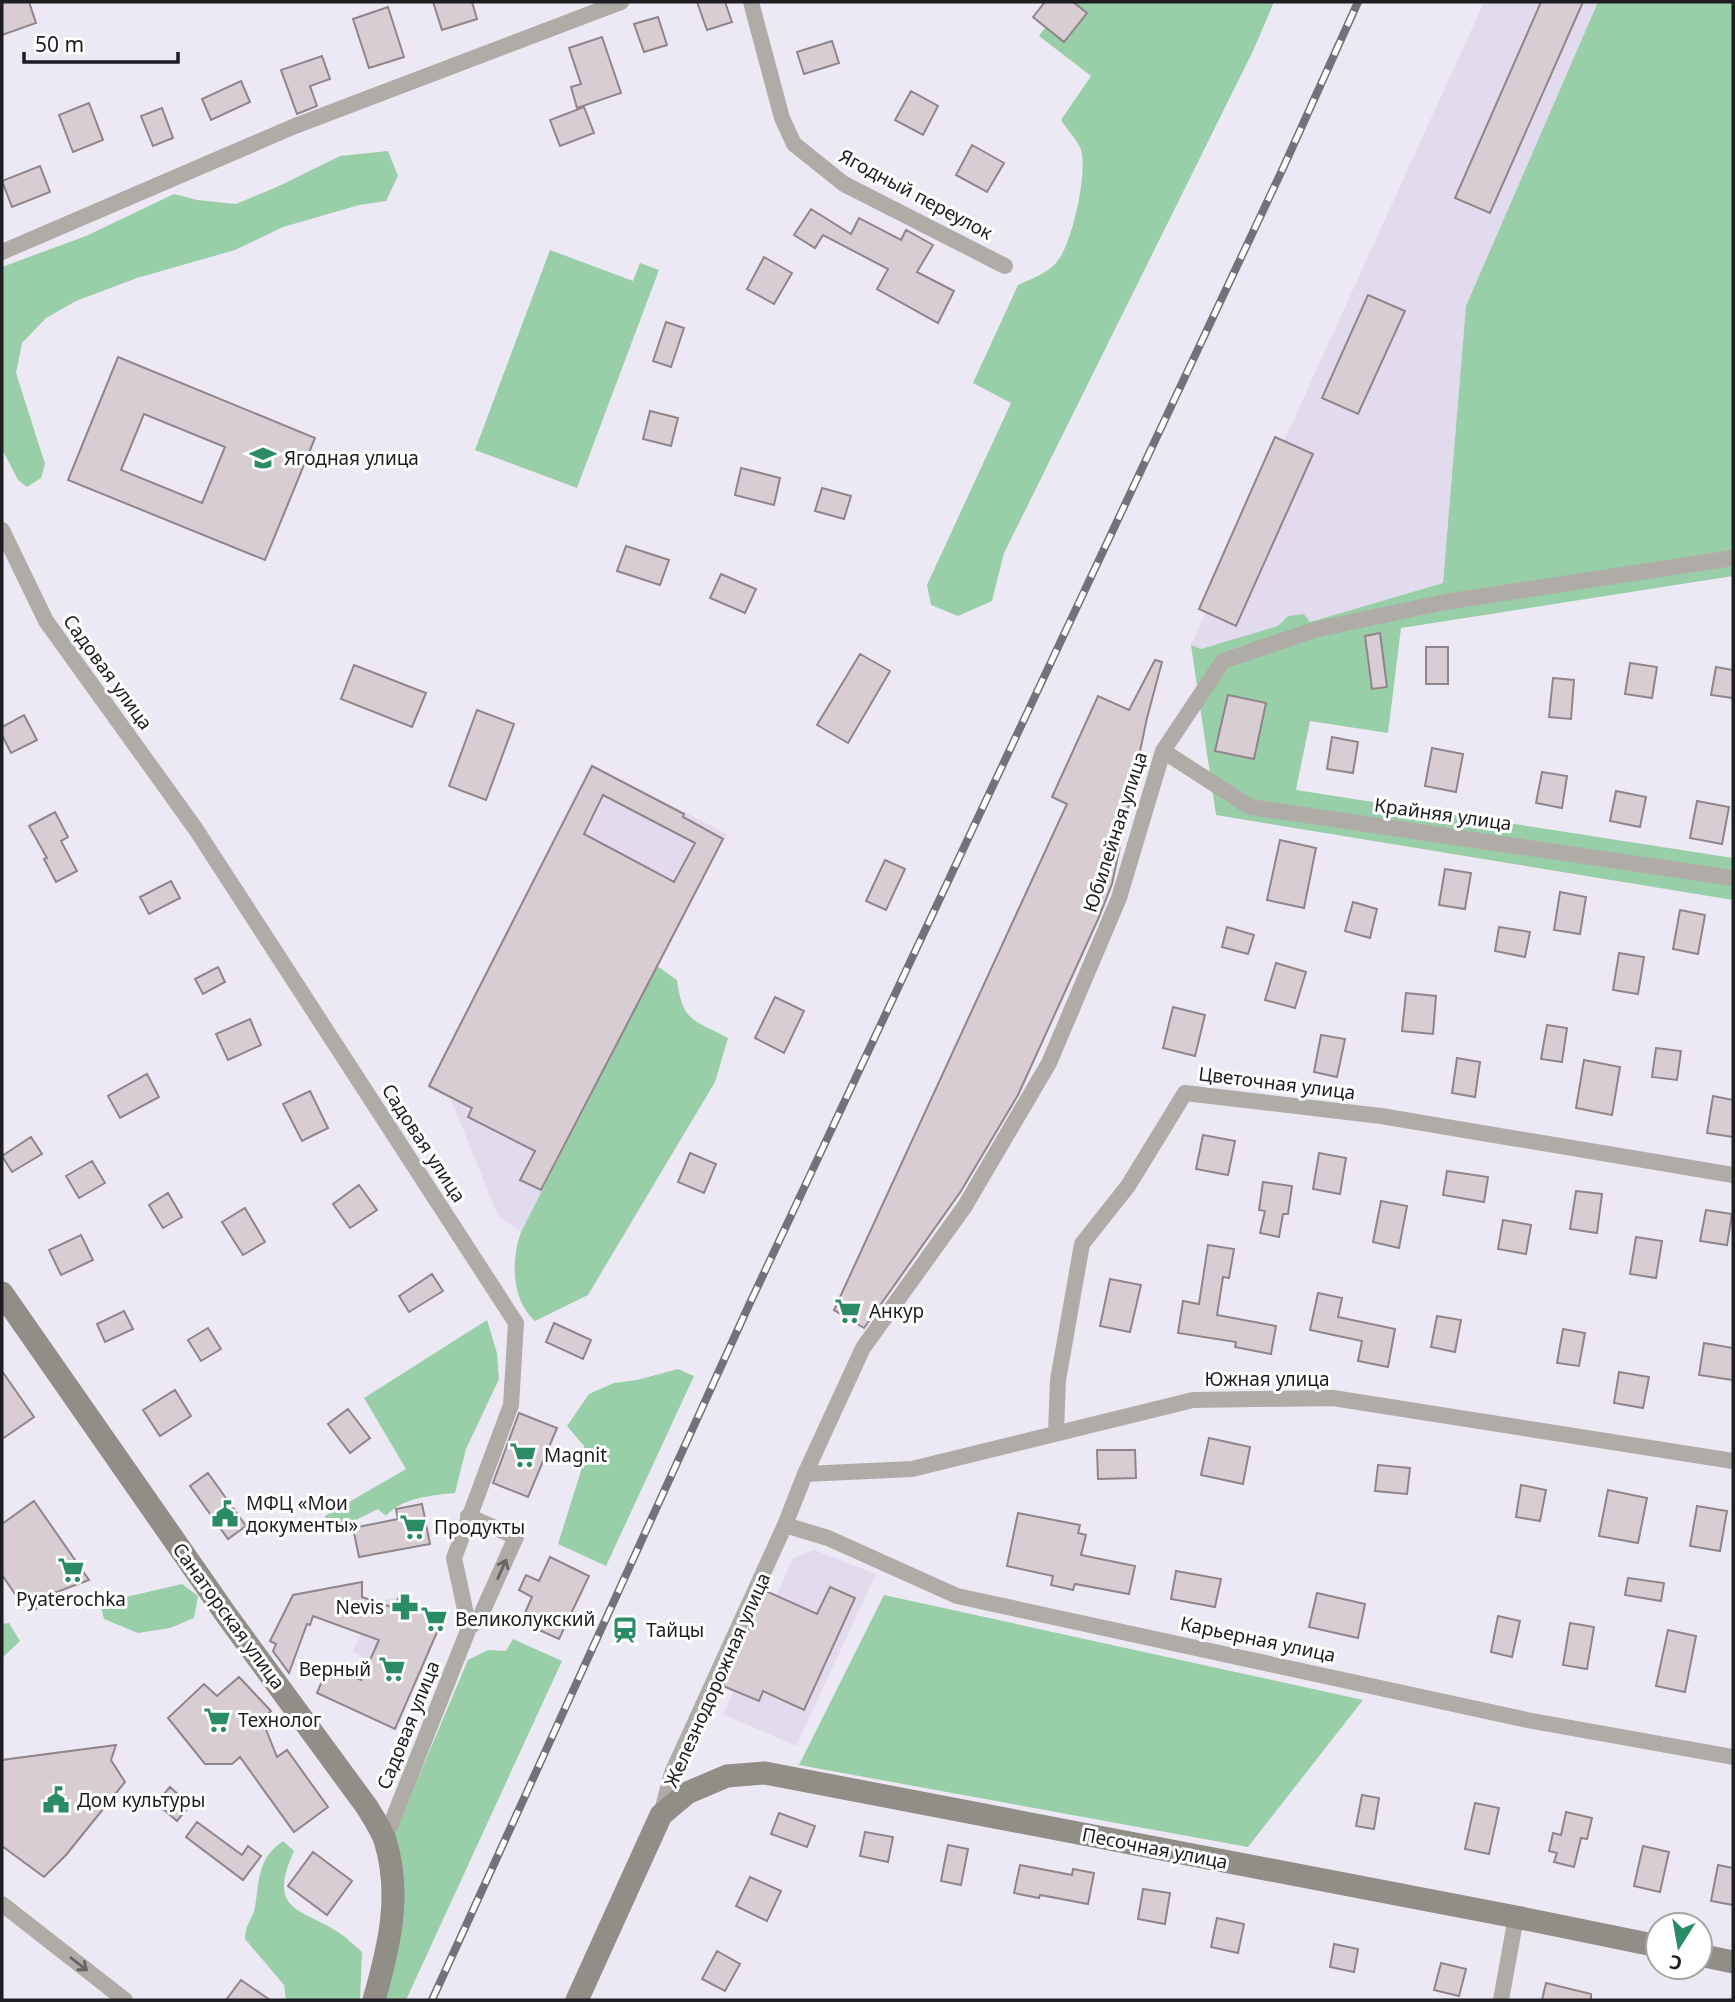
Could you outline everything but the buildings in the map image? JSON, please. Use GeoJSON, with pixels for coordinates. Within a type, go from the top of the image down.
{"type":"FeatureCollection","features":[{"type":"Feature","properties":{"kind":"street"},"geometry":{"type":"LineString","coordinates":[[2,252],[295,126],[621,2]]}},
{"type":"Feature","properties":{"kind":"street","name":"Ягодный переулок"},"geometry":{"type":"LineString","coordinates":[[751,2],[782,118],[794,144],[845,184],[1005,266]]}},
{"type":"Feature","properties":{"kind":"street","name":"Садовая улица"},"geometry":{"type":"LineString","coordinates":[[2,530],[46,621],[195,828],[516,1323],[511,1405],[454,1558],[469,1628],[385,1839]]}},
{"type":"Feature","properties":{"kind":"street","name":"Юбилейная улица"},"geometry":{"type":"LineString","coordinates":[[805,1474],[863,1348],[965,1206],[1049,1063],[1119,898],[1163,751],[1223,661],[1314,630],[1445,602],[1733,558]]}},
{"type":"Feature","properties":{"kind":"street","name":"Крайняя улица"},"geometry":{"type":"LineString","coordinates":[[1163,751],[1250,807],[1733,878]]}},
{"type":"Feature","properties":{"kind":"street","name":"Цветочная улица"},"geometry":{"type":"LineString","coordinates":[[1056,1432],[1058,1380],[1082,1244],[1128,1186],[1185,1093],[1381,1116],[1733,1175]]}},
{"type":"Feature","properties":{"kind":"street","name":"Санаторская улица"},"geometry":{"type":"LineString","coordinates":[[2,1293],[208,1589],[367,1807],[385,1839],[394,1896],[390,1945],[374,2000]]}},
{"type":"Feature","properties":{"kind":"street","name":"Южная улица"},"geometry":{"type":"LineString","coordinates":[[805,1474],[912,1469],[1193,1400],[1333,1398],[1733,1461]]}},
{"type":"Feature","properties":{"kind":"street","name":"Железнодорожная улица"},"geometry":{"type":"LineString","coordinates":[[577,2000],[661,1815],[671,1773],[785,1525],[805,1474]]}},
{"type":"Feature","properties":{"kind":"street"},"geometry":{"type":"LineString","coordinates":[[468,1516],[516,1537],[480,1616],[469,1628]]}},
{"type":"Feature","properties":{"kind":"street","name":"Карьерная улица"},"geometry":{"type":"LineString","coordinates":[[785,1525],[828,1538],[957,1596],[1527,1720],[1733,1757]]}},
{"type":"Feature","properties":{"kind":"street","name":"Песочная улица"},"geometry":{"type":"LineString","coordinates":[[661,1815],[687,1793],[727,1776],[765,1773],[1644,1943]]}},
{"type":"Feature","properties":{"kind":"street"},"geometry":{"type":"LineString","coordinates":[[2,1904],[125,2000]]}},
{"type":"Feature","properties":{"kind":"street"},"geometry":{"type":"LineString","coordinates":[[1501,2000],[1516,1917]]}},
{"type":"Feature","properties":{"kind":"street"},"geometry":{"type":"LineString","coordinates":[[1714,1958],[1733,1962]]}},
{"type":"Feature","properties":{"kind":"shaded area"},"geometry":{"type":"Polygon","coordinates":[[[1484,2],[1598,2],[1466,306],[1443,583],[1309,622],[1304,614],[1288,616],[1278,626],[1201,649],[1191,645],[1484,2]]]}},
{"type":"Feature","properties":{"kind":"shaded area"},"geometry":{"type":"Polygon","coordinates":[[[591,764],[727,834],[521,1232],[498,1216],[451,1099],[427,1087],[591,764]]]}},
{"type":"Feature","properties":{"kind":"shaded area"},"geometry":{"type":"Polygon","coordinates":[[[814,1550],[876,1574],[796,1746],[723,1714],[793,1558],[814,1550]]]}},
{"type":"Feature","properties":{"kind":"shaded area"},"geometry":{"type":"Polygon","coordinates":[[[399,1597],[370,1660],[353,1652],[374,1602],[399,1597]]]}},
{"type":"Feature","properties":{"kind":"green space"},"geometry":{"type":"Polygon","coordinates":[[[1064,2],[1274,2],[1253,51],[1004,553],[992,601],[958,616],[931,605],[927,585],[1011,403],[973,383],[1018,285],[1046,271],[1055,264],[1064,250],[1081,187],[1080,147],[1061,120],[1091,76],[1039,36],[1064,2]]]}},
{"type":"Feature","properties":{"kind":"green space"},"geometry":{"type":"Polygon","coordinates":[[[1598,2],[1733,2],[1733,576],[1401,628],[1388,733],[1310,721],[1296,790],[1733,858],[1733,900],[1216,815],[1191,645],[1201,649],[1278,626],[1288,616],[1304,614],[1310,622],[1443,583],[1466,306],[1598,2]]]}},
{"type":"Feature","properties":{"kind":"green space"},"geometry":{"type":"Polygon","coordinates":[[[388,151],[398,176],[386,201],[359,205],[283,227],[235,250],[137,278],[76,301],[46,318],[22,343],[16,373],[45,464],[41,478],[27,487],[18,480],[2,449],[2,267],[86,236],[174,194],[197,200],[236,204],[340,156],[388,151]]]}},
{"type":"Feature","properties":{"kind":"green space"},"geometry":{"type":"Polygon","coordinates":[[[550,250],[633,281],[640,263],[659,270],[577,488],[475,450],[550,250]]]}},
{"type":"Feature","properties":{"kind":"green space"},"geometry":{"type":"Polygon","coordinates":[[[657,966],[677,980],[683,1005],[692,1018],[728,1038],[715,1082],[588,1295],[535,1321],[521,1302],[515,1279],[521,1232],[657,966]]]}},
{"type":"Feature","properties":{"kind":"green space"},"geometry":{"type":"Polygon","coordinates":[[[487,1320],[497,1353],[499,1379],[466,1449],[455,1493],[409,1501],[386,1516],[378,1509],[345,1524],[326,1521],[325,1516],[406,1469],[364,1398],[487,1320]]]}},
{"type":"Feature","properties":{"kind":"green space"},"geometry":{"type":"Polygon","coordinates":[[[678,1369],[694,1376],[606,1566],[558,1544],[581,1471],[584,1446],[567,1426],[589,1394],[614,1383],[678,1369]]]}},
{"type":"Feature","properties":{"kind":"green space"},"geometry":{"type":"Polygon","coordinates":[[[182,1584],[198,1596],[194,1618],[170,1628],[138,1633],[104,1619],[100,1603],[182,1584]]]}},
{"type":"Feature","properties":{"kind":"green space"},"geometry":{"type":"Polygon","coordinates":[[[884,1595],[1363,1700],[1248,1847],[799,1765],[884,1595]]]}},
{"type":"Feature","properties":{"kind":"green space"},"geometry":{"type":"Polygon","coordinates":[[[9,1623],[20,1641],[2,1658],[2,1624],[9,1623]]]}},
{"type":"Feature","properties":{"kind":"green space"},"geometry":{"type":"Polygon","coordinates":[[[513,1639],[562,1661],[406,2000],[383,2000],[404,1907],[402,1868],[393,1837],[468,1660],[488,1650],[506,1651],[513,1639]]]}},
{"type":"Feature","properties":{"kind":"green space"},"geometry":{"type":"Polygon","coordinates":[[[283,1841],[294,1851],[286,1871],[284,1886],[286,1897],[292,1906],[341,1934],[362,1952],[360,2000],[286,2000],[284,1985],[245,1939],[264,1862],[283,1841]]]}},
{"type":"Feature","properties":{"kind":"railway"},"geometry":{"type":"LineString","coordinates":[[432,2000],[749,1305],[1284,166],[1358,2]]}},
{"type":"Feature","properties":{"kind":"place","name":"Ягодная улица"},"geometry":{"type":"Point","coordinates":[263,458]}},
{"type":"Feature","properties":{"kind":"place","name":"Анкур"},"geometry":{"type":"Point","coordinates":[848,1311]}},
{"type":"Feature","properties":{"kind":"place","name":"Magnit"},"geometry":{"type":"Point","coordinates":[523,1455]}},
{"type":"Feature","properties":{"kind":"place","name":"МФЦ «Мои документы»"},"geometry":{"type":"Point","coordinates":[225,1514]}},
{"type":"Feature","properties":{"kind":"place","name":"Продукты"},"geometry":{"type":"Point","coordinates":[413,1527]}},
{"type":"Feature","properties":{"kind":"place","name":"Pyaterochka"},"geometry":{"type":"Point","coordinates":[71,1570]}},
{"type":"Feature","properties":{"kind":"place","name":"Nevis"},"geometry":{"type":"Point","coordinates":[405,1607]}},
{"type":"Feature","properties":{"kind":"place","name":"Великолукский"},"geometry":{"type":"Point","coordinates":[434,1619]}},
{"type":"Feature","properties":{"kind":"place","name":"Тайцы"},"geometry":{"type":"Point","coordinates":[625,1630]}},
{"type":"Feature","properties":{"kind":"place","name":"Верный"},"geometry":{"type":"Point","coordinates":[392,1669]}},
{"type":"Feature","properties":{"kind":"place","name":"Технолог"},"geometry":{"type":"Point","coordinates":[217,1720]}},
{"type":"Feature","properties":{"kind":"place","name":"Дом культуры"},"geometry":{"type":"Point","coordinates":[56,1800]}}]}
